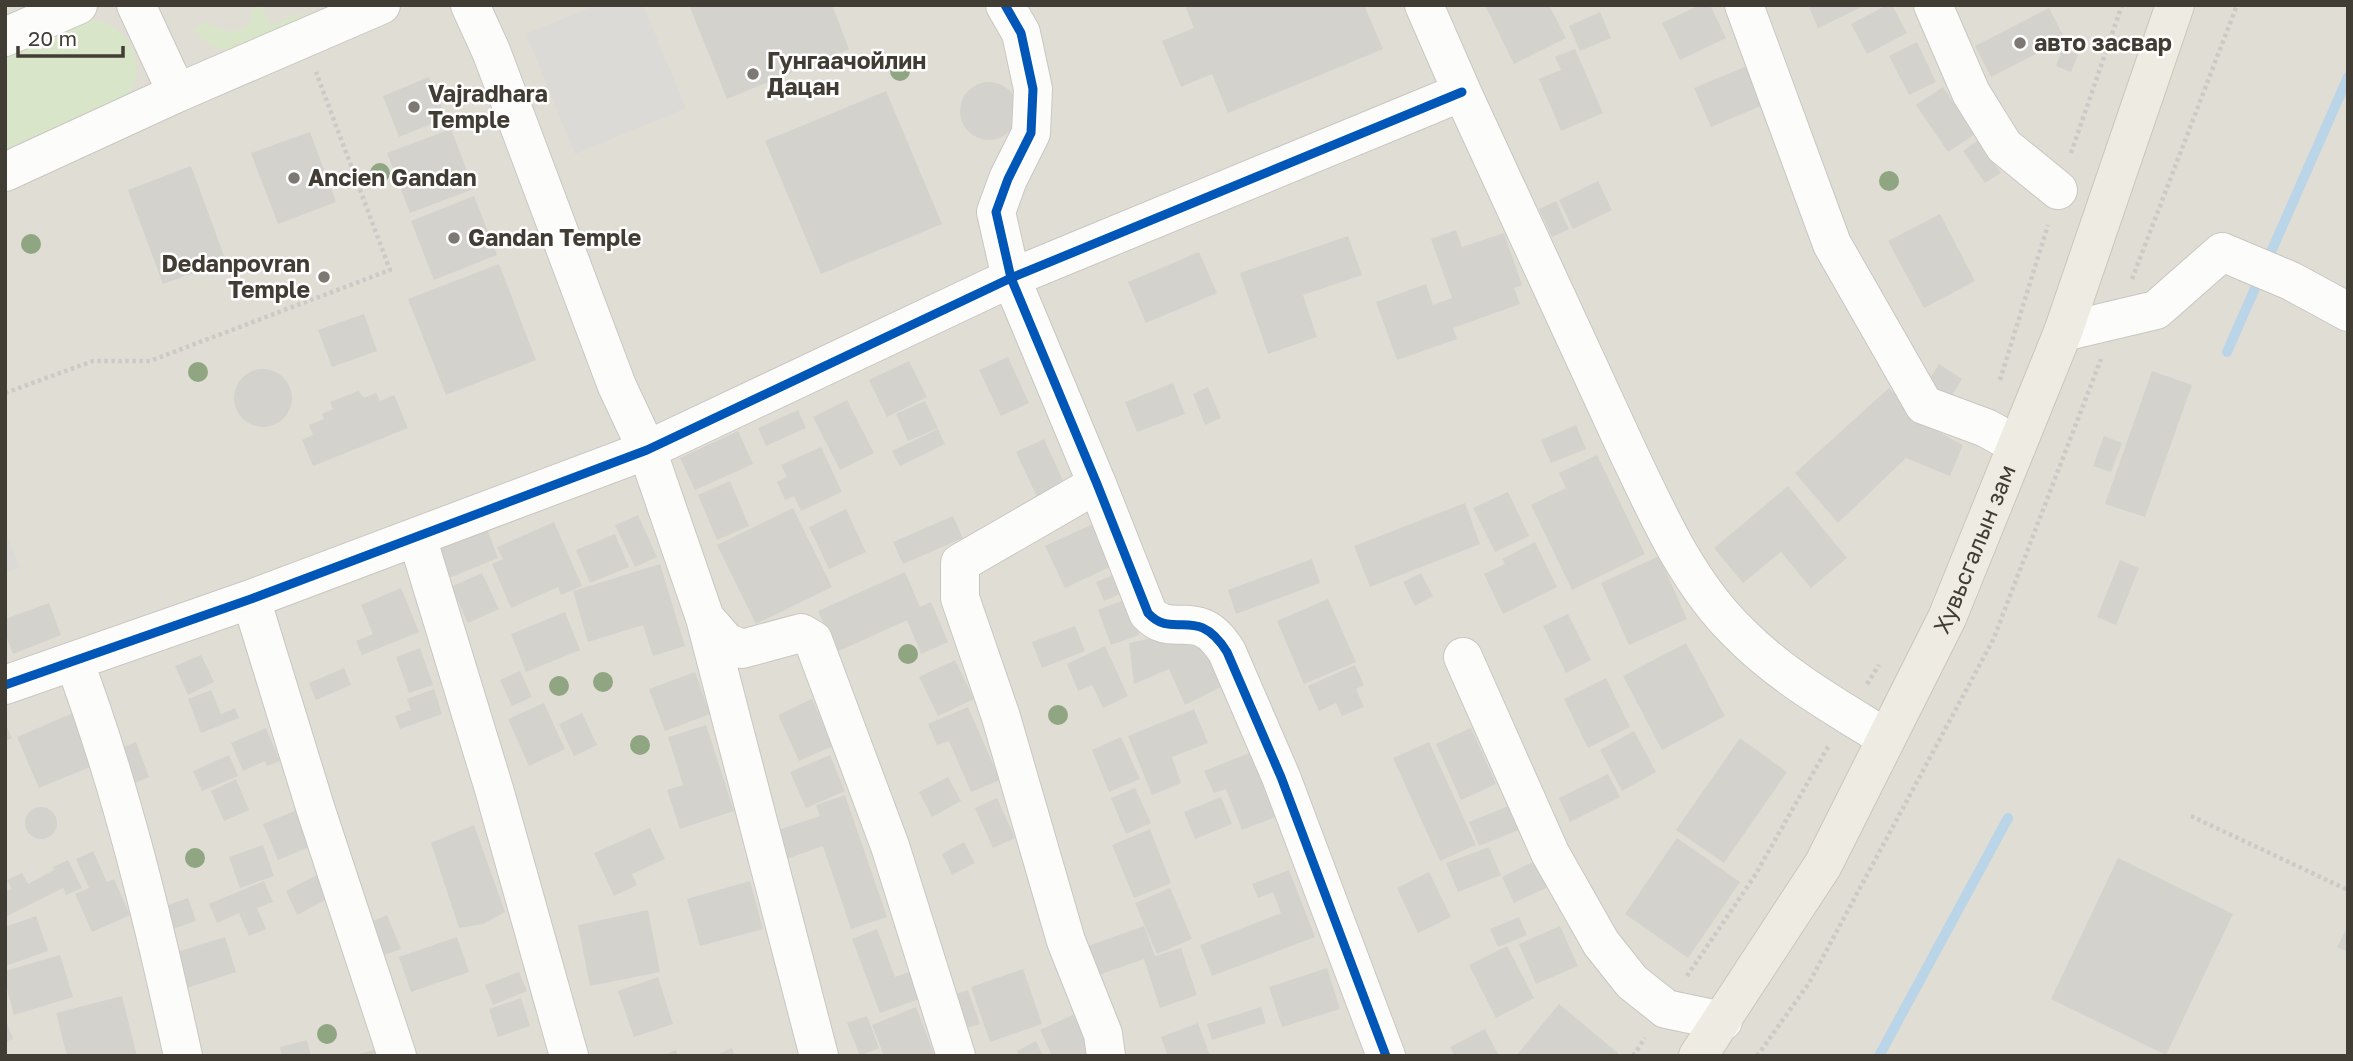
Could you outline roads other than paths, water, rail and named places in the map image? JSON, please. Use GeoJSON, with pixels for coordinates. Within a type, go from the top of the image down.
{"type":"FeatureCollection","features":[{"type":"Feature","properties":{"kind":"main road","name":"Хувьсгалын зам"},"geometry":{"type":"LineString","coordinates":[[1698,1056],[1823,865],[1947,618],[2002,436],[2063,332],[2175,5]]}},
{"type":"Feature","properties":{"kind":"street"},"geometry":{"type":"LineString","coordinates":[[5,37],[78,5]]}},
{"type":"Feature","properties":{"kind":"street"},"geometry":{"type":"LineString","coordinates":[[136,5],[177,93]]}},
{"type":"Feature","properties":{"kind":"street"},"geometry":{"type":"LineString","coordinates":[[5,173],[177,93],[381,5]]}},
{"type":"Feature","properties":{"kind":"street"},"geometry":{"type":"LineString","coordinates":[[470,5],[491,51],[617,386],[647,450],[705,618],[819,1056]]}},
{"type":"Feature","properties":{"kind":"street"},"geometry":{"type":"LineString","coordinates":[[1005,5],[1021,33],[1033,89],[1031,132],[1008,179],[996,212],[1011,278],[1148,613],[1153,619],[1165,624],[1202,626],[1216,636],[1227,652],[1281,777],[1386,1056]]}},
{"type":"Feature","properties":{"kind":"street"},"geometry":{"type":"LineString","coordinates":[[1424,5],[1633,464],[1655,509],[1702,590],[1738,632],[1761,653],[1786,673],[1886,738]]}},
{"type":"Feature","properties":{"kind":"street"},"geometry":{"type":"LineString","coordinates":[[1744,5],[1832,244],[1917,394],[1924,405],[2002,436]]}},
{"type":"Feature","properties":{"kind":"street"},"geometry":{"type":"LineString","coordinates":[[1933,5],[1971,93],[2004,146],[2058,190]]}},
{"type":"Feature","properties":{"kind":"street"},"geometry":{"type":"LineString","coordinates":[[5,685],[251,599],[647,450],[1011,278],[1462,92]]}},
{"type":"Feature","properties":{"kind":"street"},"geometry":{"type":"LineString","coordinates":[[2063,332],[2156,310],[2222,252],[2291,281],[2348,312]]}},
{"type":"Feature","properties":{"kind":"street"},"geometry":{"type":"LineString","coordinates":[[1097,484],[960,563],[960,598],[1001,717],[1066,941],[1103,1034],[1106,1056]]}},
{"type":"Feature","properties":{"kind":"street"},"geometry":{"type":"LineString","coordinates":[[417,537],[494,789],[569,1056]]}},
{"type":"Feature","properties":{"kind":"street"},"geometry":{"type":"LineString","coordinates":[[251,599],[315,807],[397,1056]]}},
{"type":"Feature","properties":{"kind":"street"},"geometry":{"type":"LineString","coordinates":[[705,618],[726,642],[742,649],[801,634],[813,640],[890,846],[956,1056]]}},
{"type":"Feature","properties":{"kind":"street"},"geometry":{"type":"LineString","coordinates":[[1464,657],[1550,853],[1601,943],[1632,982],[1665,1009],[1723,1021]]}},
{"type":"Feature","properties":{"kind":"street"},"geometry":{"type":"LineString","coordinates":[[74,662],[97,724],[158,939],[183,1056]]}},
{"type":"Feature","properties":{"kind":"waterway"},"geometry":{"type":"LineString","coordinates":[[2227,352],[2348,77]]}},
{"type":"Feature","properties":{"kind":"waterway"},"geometry":{"type":"LineString","coordinates":[[1879,1056],[2008,818]]}},
{"type":"Feature","properties":{"kind":"place","name":"авто засвар"},"geometry":{"type":"Point","coordinates":[2020,43]}},
{"type":"Feature","properties":{"kind":"place","name":"Гунгаачойлин Дацан"},"geometry":{"type":"Point","coordinates":[753,74]}},
{"type":"Feature","properties":{"kind":"place","name":"Vajradhara Temple"},"geometry":{"type":"Point","coordinates":[414,107]}},
{"type":"Feature","properties":{"kind":"place","name":"Ancien Gandan"},"geometry":{"type":"Point","coordinates":[294,178]}},
{"type":"Feature","properties":{"kind":"place","name":"Gandan Temple"},"geometry":{"type":"Point","coordinates":[454,238]}},
{"type":"Feature","properties":{"kind":"place","name":"Dedanpovran Temple"},"geometry":{"type":"Point","coordinates":[324,277]}}]}
